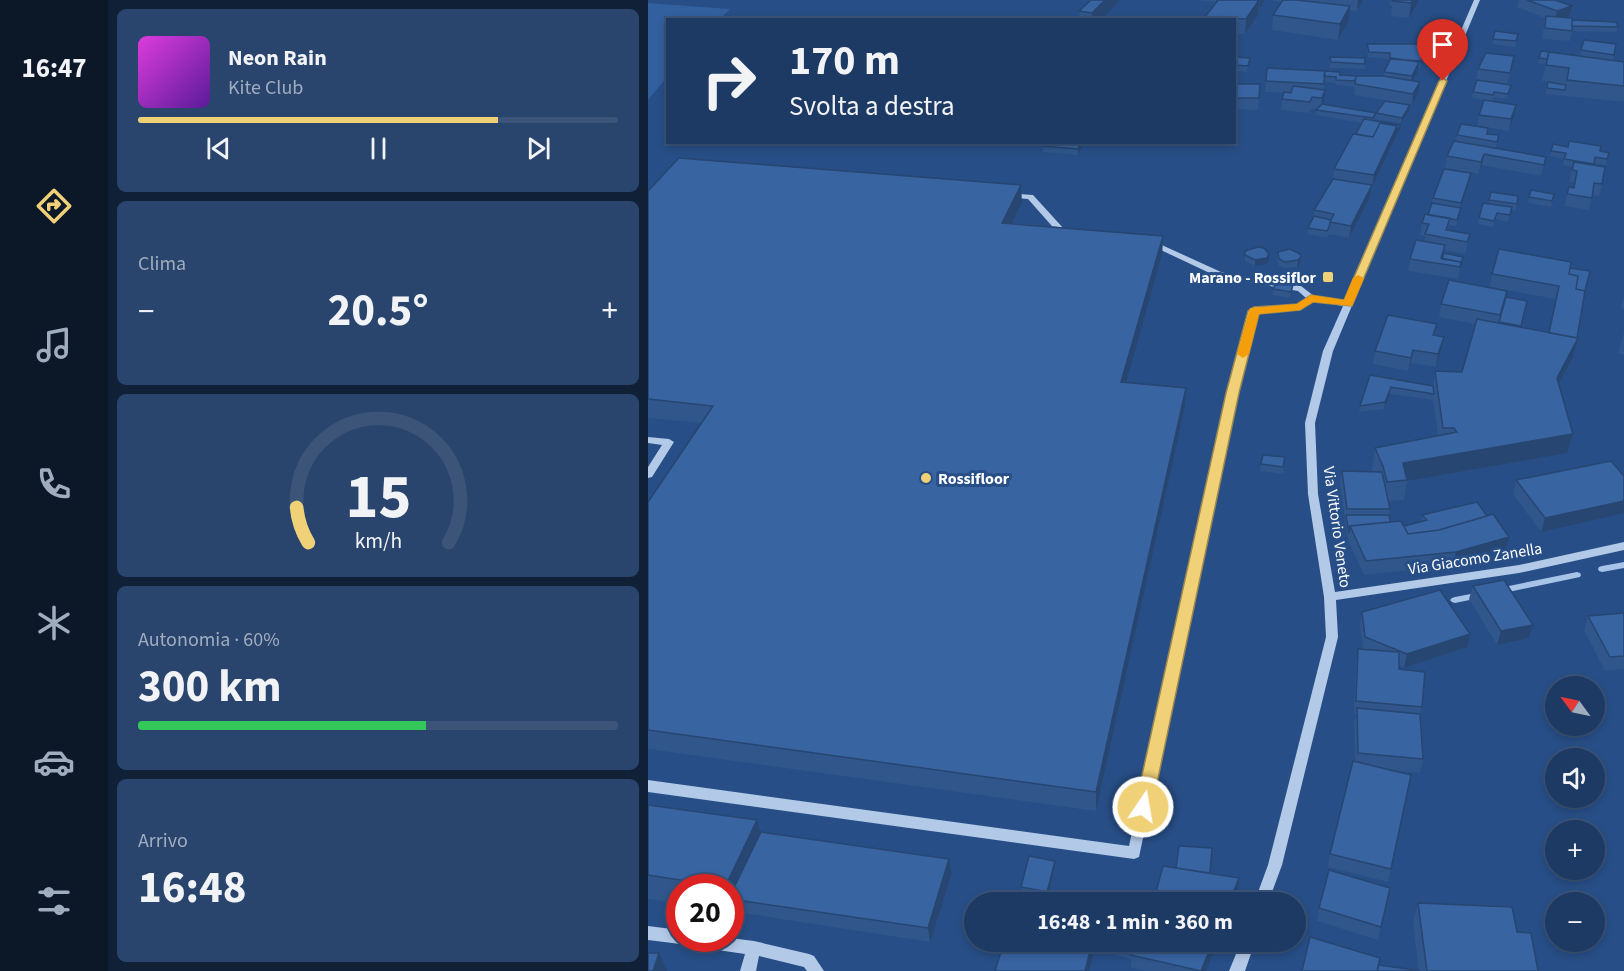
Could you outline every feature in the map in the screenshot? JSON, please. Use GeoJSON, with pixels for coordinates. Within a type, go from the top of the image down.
{"type":"FeatureCollection","features":[{"type":"Feature","properties":{"kind":"street","name":"Via Vittorio Veneto"},"geometry":{"type":"LineString","coordinates":[[1265,892],[1275,865],[1332,636],[1330,597],[1313,494],[1310,423],[1328,351],[1477,0]]}},
{"type":"Feature","properties":{"kind":"street"},"geometry":{"type":"LineString","coordinates":[[995,194],[1029,197],[1062,232],[1074,234]]}},
{"type":"Feature","properties":{"kind":"street"},"geometry":{"type":"LineString","coordinates":[[1144,243],[1156,244],[1219,274],[1301,289],[1311,298],[1348,304]]}},
{"type":"Feature","properties":{"kind":"street"},"geometry":{"type":"LineString","coordinates":[[648,786],[1134,853],[1230,404],[1254,311],[1300,307],[1311,298]]}},
{"type":"Feature","properties":{"kind":"street"},"geometry":{"type":"LineString","coordinates":[[648,440],[669,442],[648,475]]}},
{"type":"Feature","properties":{"kind":"street","name":"Via Giacomo Zanella"},"geometry":{"type":"LineString","coordinates":[[1330,597],[1519,569],[1624,546]]}},
{"type":"Feature","properties":{"kind":"street"},"geometry":{"type":"LineString","coordinates":[[648,933],[666,935]]}},
{"type":"Feature","properties":{"kind":"street"},"geometry":{"type":"LineString","coordinates":[[744,947],[809,961],[816,971]]}},
{"type":"Feature","properties":{"kind":"street"},"geometry":{"type":"LineString","coordinates":[[748,971],[754,948]]}},
{"type":"Feature","properties":{"kind":"street"},"geometry":{"type":"LineString","coordinates":[[1237,971],[1244,952]]}},
{"type":"Feature","properties":{"kind":"shaded area"},"geometry":{"type":"Polygon","coordinates":[[[648,3],[730,9],[721,18],[666,18],[666,78],[648,100],[648,3]]]}},
{"type":"Feature","properties":{"kind":"building"},"geometry":{"type":"Polygon","coordinates":[[[1091,0],[1105,0],[1092,13],[1079,11],[1091,0]]]}},
{"type":"Feature","properties":{"kind":"building"},"geometry":{"type":"Polygon","coordinates":[[[1218,0],[1259,0],[1246,19],[1205,17],[1218,0]]]}},
{"type":"Feature","properties":{"kind":"building"},"geometry":{"type":"Polygon","coordinates":[[[1283,0],[1350,6],[1340,24],[1273,15],[1283,0]]]}},
{"type":"Feature","properties":{"kind":"building"},"geometry":{"type":"Polygon","coordinates":[[[1393,0],[1413,0],[1411,3],[1393,0]]]}},
{"type":"Feature","properties":{"kind":"building"},"geometry":{"type":"Polygon","coordinates":[[[1527,0],[1555,0],[1572,6],[1557,11],[1527,0]]]}},
{"type":"Feature","properties":{"kind":"building"},"geometry":{"type":"Polygon","coordinates":[[[1546,16],[1572,18],[1572,31],[1545,28],[1546,16]]]}},
{"type":"Feature","properties":{"kind":"building"},"geometry":{"type":"Polygon","coordinates":[[[1572,20],[1616,22],[1618,27],[1572,26],[1572,20]]]}},
{"type":"Feature","properties":{"kind":"building"},"geometry":{"type":"Polygon","coordinates":[[[1495,31],[1518,34],[1516,41],[1493,39],[1495,31]]]}},
{"type":"Feature","properties":{"kind":"building"},"geometry":{"type":"Polygon","coordinates":[[[1584,40],[1616,44],[1614,55],[1581,50],[1584,40]]]}},
{"type":"Feature","properties":{"kind":"building"},"geometry":{"type":"Polygon","coordinates":[[[1367,44],[1424,44],[1421,61],[1390,59],[1390,53],[1369,52],[1367,44]]]}},
{"type":"Feature","properties":{"kind":"building"},"geometry":{"type":"Polygon","coordinates":[[[1541,51],[1549,52],[1547,59],[1539,58],[1541,51]]]}},
{"type":"Feature","properties":{"kind":"building"},"geometry":{"type":"Polygon","coordinates":[[[1549,52],[1624,62],[1624,86],[1567,80],[1569,68],[1546,65],[1549,52]]]}},
{"type":"Feature","properties":{"kind":"building"},"geometry":{"type":"Polygon","coordinates":[[[1486,53],[1514,56],[1510,73],[1478,69],[1486,53]]]}},
{"type":"Feature","properties":{"kind":"building"},"geometry":{"type":"Polygon","coordinates":[[[1236,57],[1250,58],[1248,66],[1236,65],[1236,57]]]}},
{"type":"Feature","properties":{"kind":"building"},"geometry":{"type":"Polygon","coordinates":[[[1330,57],[1365,58],[1365,64],[1331,62],[1330,57]]]}},
{"type":"Feature","properties":{"kind":"building"},"geometry":{"type":"Polygon","coordinates":[[[1391,58],[1419,62],[1412,76],[1384,72],[1391,58]]]}},
{"type":"Feature","properties":{"kind":"building"},"geometry":{"type":"Polygon","coordinates":[[[1267,68],[1325,71],[1324,84],[1266,81],[1267,68]]]}},
{"type":"Feature","properties":{"kind":"building"},"geometry":{"type":"Polygon","coordinates":[[[1325,71],[1358,76],[1355,81],[1336,80],[1336,77],[1324,76],[1325,71]]]}},
{"type":"Feature","properties":{"kind":"building"},"geometry":{"type":"Polygon","coordinates":[[[1356,76],[1383,76],[1420,82],[1413,94],[1355,84],[1356,76]]]}},
{"type":"Feature","properties":{"kind":"building"},"geometry":{"type":"Polygon","coordinates":[[[1477,80],[1511,85],[1508,94],[1494,92],[1493,95],[1473,92],[1477,80]]]}},
{"type":"Feature","properties":{"kind":"building"},"geometry":{"type":"Polygon","coordinates":[[[1548,82],[1566,85],[1565,90],[1547,88],[1548,82]]]}},
{"type":"Feature","properties":{"kind":"building"},"geometry":{"type":"Polygon","coordinates":[[[1236,84],[1260,84],[1259,98],[1236,98],[1236,84]]]}},
{"type":"Feature","properties":{"kind":"building"},"geometry":{"type":"Polygon","coordinates":[[[1293,86],[1325,90],[1322,98],[1312,97],[1310,102],[1282,99],[1284,92],[1291,93],[1293,86]]]}},
{"type":"Feature","properties":{"kind":"building"},"geometry":{"type":"Polygon","coordinates":[[[1484,100],[1516,105],[1511,119],[1479,115],[1484,100]]]}},
{"type":"Feature","properties":{"kind":"building"},"geometry":{"type":"Polygon","coordinates":[[[1385,101],[1410,105],[1402,118],[1376,113],[1385,101]]]}},
{"type":"Feature","properties":{"kind":"building"},"geometry":{"type":"Polygon","coordinates":[[[1322,104],[1376,113],[1373,118],[1316,110],[1322,104]]]}},
{"type":"Feature","properties":{"kind":"building"},"geometry":{"type":"Polygon","coordinates":[[[1364,119],[1400,125],[1397,132],[1397,126],[1380,123],[1373,137],[1356,134],[1364,119]]]}},
{"type":"Feature","properties":{"kind":"building"},"geometry":{"type":"Polygon","coordinates":[[[1380,123],[1397,126],[1374,175],[1334,169],[1353,134],[1373,137],[1380,123]]]}},
{"type":"Feature","properties":{"kind":"building"},"geometry":{"type":"Polygon","coordinates":[[[1461,124],[1488,128],[1487,134],[1499,135],[1497,142],[1457,135],[1461,124]]]}},
{"type":"Feature","properties":{"kind":"building"},"geometry":{"type":"Polygon","coordinates":[[[1454,141],[1546,157],[1544,165],[1484,154],[1481,162],[1447,156],[1454,141]]]}},
{"type":"Feature","properties":{"kind":"building"},"geometry":{"type":"Polygon","coordinates":[[[1569,141],[1601,146],[1600,151],[1609,153],[1607,159],[1595,157],[1594,164],[1564,159],[1566,153],[1551,151],[1553,144],[1568,147],[1569,141]]]}},
{"type":"Feature","properties":{"kind":"building"},"geometry":{"type":"Polygon","coordinates":[[[1044,144],[1080,144],[1078,149],[1043,146],[1044,144]]]}},
{"type":"Feature","properties":{"kind":"building","name":"Rossifloor"},"geometry":{"type":"Polygon","coordinates":[[[679,158],[1021,185],[1002,223],[1163,236],[1121,382],[1186,388],[1096,792],[648,730],[648,502],[713,406],[648,399],[648,191],[679,158]]]}},
{"type":"Feature","properties":{"kind":"building"},"geometry":{"type":"Polygon","coordinates":[[[1574,162],[1605,167],[1602,184],[1594,183],[1592,198],[1567,194],[1569,187],[1574,188],[1577,171],[1572,170],[1574,162]]]}},
{"type":"Feature","properties":{"kind":"building"},"geometry":{"type":"Polygon","coordinates":[[[1444,169],[1471,173],[1461,203],[1433,198],[1444,169]]]}},
{"type":"Feature","properties":{"kind":"building"},"geometry":{"type":"Polygon","coordinates":[[[1333,179],[1372,185],[1351,226],[1330,222],[1334,214],[1314,210],[1333,179]]]}},
{"type":"Feature","properties":{"kind":"building"},"geometry":{"type":"Polygon","coordinates":[[[1531,190],[1554,194],[1552,201],[1529,197],[1531,190]]]}},
{"type":"Feature","properties":{"kind":"building"},"geometry":{"type":"Polygon","coordinates":[[[1491,192],[1518,196],[1517,204],[1489,200],[1491,192]]]}},
{"type":"Feature","properties":{"kind":"building"},"geometry":{"type":"Polygon","coordinates":[[[1432,203],[1461,208],[1457,220],[1428,215],[1432,203]]]}},
{"type":"Feature","properties":{"kind":"building"},"geometry":{"type":"Polygon","coordinates":[[[1483,203],[1512,207],[1510,215],[1497,213],[1494,221],[1479,218],[1483,203]]]}},
{"type":"Feature","properties":{"kind":"building"},"geometry":{"type":"Polygon","coordinates":[[[1425,214],[1450,218],[1446,230],[1470,234],[1467,242],[1425,234],[1429,224],[1422,223],[1425,214]]]}},
{"type":"Feature","properties":{"kind":"building"},"geometry":{"type":"Polygon","coordinates":[[[1314,216],[1331,220],[1327,231],[1308,228],[1314,216]]]}},
{"type":"Feature","properties":{"kind":"building"},"geometry":{"type":"Polygon","coordinates":[[[1416,240],[1445,245],[1441,258],[1461,262],[1460,267],[1410,259],[1416,240]]]}},
{"type":"Feature","properties":{"kind":"building"},"geometry":{"type":"Polygon","coordinates":[[[1258,247],[1264,248],[1269,254],[1267,258],[1255,260],[1245,255],[1245,251],[1258,247]]]}},
{"type":"Feature","properties":{"kind":"building"},"geometry":{"type":"Polygon","coordinates":[[[1290,249],[1300,254],[1301,257],[1298,260],[1285,262],[1279,259],[1278,252],[1290,249]]]}},
{"type":"Feature","properties":{"kind":"building"},"geometry":{"type":"Polygon","coordinates":[[[1499,249],[1571,262],[1569,274],[1578,276],[1576,289],[1585,291],[1577,338],[1549,333],[1559,286],[1492,274],[1499,249]]]}},
{"type":"Feature","properties":{"kind":"building"},"geometry":{"type":"Polygon","coordinates":[[[1444,253],[1463,257],[1460,268],[1461,262],[1442,259],[1444,253]]]}},
{"type":"Feature","properties":{"kind":"building"},"geometry":{"type":"Polygon","coordinates":[[[1570,268],[1590,271],[1585,291],[1576,289],[1578,276],[1569,274],[1570,268]]]}},
{"type":"Feature","properties":{"kind":"building"},"geometry":{"type":"Polygon","coordinates":[[[1449,280],[1507,291],[1500,315],[1441,304],[1449,280]]]}},
{"type":"Feature","properties":{"kind":"building"},"geometry":{"type":"Polygon","coordinates":[[[1276,283],[1293,285],[1291,292],[1273,289],[1276,283]]]}},
{"type":"Feature","properties":{"kind":"building"},"geometry":{"type":"Polygon","coordinates":[[[1506,297],[1527,301],[1521,326],[1499,322],[1506,297]]]}},
{"type":"Feature","properties":{"kind":"building"},"geometry":{"type":"Polygon","coordinates":[[[1388,315],[1437,324],[1433,335],[1444,337],[1438,354],[1413,350],[1411,358],[1375,351],[1388,315]]]}},
{"type":"Feature","properties":{"kind":"building"},"geometry":{"type":"Polygon","coordinates":[[[1477,319],[1578,338],[1557,378],[1573,434],[1403,463],[1407,480],[1387,482],[1375,448],[1457,432],[1454,428],[1443,428],[1435,371],[1462,372],[1477,319]]]}},
{"type":"Feature","properties":{"kind":"building"},"geometry":{"type":"Polygon","coordinates":[[[1370,375],[1433,386],[1434,394],[1391,387],[1385,402],[1360,406],[1370,375]]]}},
{"type":"Feature","properties":{"kind":"building"},"geometry":{"type":"Polygon","coordinates":[[[1263,455],[1285,457],[1283,467],[1261,464],[1263,455]]]}},
{"type":"Feature","properties":{"kind":"building"},"geometry":{"type":"Polygon","coordinates":[[[1611,461],[1624,476],[1624,501],[1545,518],[1516,480],[1611,461]]]}},
{"type":"Feature","properties":{"kind":"building"},"geometry":{"type":"Polygon","coordinates":[[[1342,471],[1382,472],[1390,509],[1347,509],[1342,471]]]}},
{"type":"Feature","properties":{"kind":"building"},"geometry":{"type":"Polygon","coordinates":[[[1477,502],[1487,516],[1439,530],[1408,534],[1404,526],[1427,520],[1422,515],[1477,502]]]}},
{"type":"Feature","properties":{"kind":"building"},"geometry":{"type":"Polygon","coordinates":[[[1493,514],[1509,537],[1456,552],[1366,561],[1350,526],[1401,521],[1408,534],[1439,530],[1493,514]]]}},
{"type":"Feature","properties":{"kind":"building"},"geometry":{"type":"Polygon","coordinates":[[[1346,515],[1389,515],[1390,522],[1350,526],[1349,533],[1346,515]]]}},
{"type":"Feature","properties":{"kind":"building"},"geometry":{"type":"Polygon","coordinates":[[[1504,580],[1533,625],[1501,631],[1473,586],[1504,580]]]}},
{"type":"Feature","properties":{"kind":"building"},"geometry":{"type":"Polygon","coordinates":[[[1440,590],[1470,634],[1407,654],[1365,637],[1362,612],[1440,590]]]}},
{"type":"Feature","properties":{"kind":"building"},"geometry":{"type":"Polygon","coordinates":[[[1624,613],[1624,656],[1610,657],[1588,616],[1624,613]]]}},
{"type":"Feature","properties":{"kind":"building"},"geometry":{"type":"Polygon","coordinates":[[[1358,649],[1399,652],[1399,669],[1425,672],[1422,707],[1356,701],[1358,649]]]}},
{"type":"Feature","properties":{"kind":"building"},"geometry":{"type":"Polygon","coordinates":[[[1357,708],[1420,714],[1423,759],[1358,753],[1357,708]]]}},
{"type":"Feature","properties":{"kind":"building"},"geometry":{"type":"Polygon","coordinates":[[[1353,761],[1411,775],[1391,869],[1330,854],[1353,761]]]}},
{"type":"Feature","properties":{"kind":"building"},"geometry":{"type":"Polygon","coordinates":[[[648,805],[757,820],[731,874],[666,874],[666,878],[648,875],[648,805]]]}},
{"type":"Feature","properties":{"kind":"building"},"geometry":{"type":"Polygon","coordinates":[[[761,832],[949,859],[928,928],[744,901],[744,874],[741,874],[761,832]]]}},
{"type":"Feature","properties":{"kind":"building"},"geometry":{"type":"Polygon","coordinates":[[[1179,846],[1212,848],[1210,873],[1176,868],[1179,846]]]}},
{"type":"Feature","properties":{"kind":"building"},"geometry":{"type":"Polygon","coordinates":[[[1029,856],[1055,861],[1047,892],[1021,887],[1029,856]]]}},
{"type":"Feature","properties":{"kind":"building"},"geometry":{"type":"Polygon","coordinates":[[[1163,866],[1239,878],[1233,892],[1156,892],[1163,866]]]}},
{"type":"Feature","properties":{"kind":"building"},"geometry":{"type":"Polygon","coordinates":[[[1329,870],[1390,888],[1381,927],[1319,908],[1329,870]]]}},
{"type":"Feature","properties":{"kind":"building"},"geometry":{"type":"Polygon","coordinates":[[[1418,903],[1512,907],[1517,932],[1531,933],[1538,971],[1427,971],[1418,903]]]}},
{"type":"Feature","properties":{"kind":"building"},"geometry":{"type":"Polygon","coordinates":[[[1310,937],[1380,958],[1377,971],[1302,971],[1310,937]]]}},
{"type":"Feature","properties":{"kind":"building"},"geometry":{"type":"Polygon","coordinates":[[[1001,952],[1090,952],[1085,971],[995,971],[1001,952]]]}},
{"type":"Feature","properties":{"kind":"building"},"geometry":{"type":"Polygon","coordinates":[[[1133,952],[1209,952],[1201,971],[1131,955],[1133,952]]]}},
{"type":"Feature","properties":{"kind":"building"},"geometry":{"type":"Polygon","coordinates":[[[648,953],[659,953],[653,971],[648,971],[648,953]]]}},
{"type":"Feature","properties":{"kind":"building"},"geometry":{"type":"Polygon","coordinates":[[[1379,965],[1421,971],[1377,971],[1379,965]]]}},
{"type":"Feature","properties":{"kind":"waterway"},"geometry":{"type":"LineString","coordinates":[[1602,569],[1624,565]]}},
{"type":"Feature","properties":{"kind":"waterway"},"geometry":{"type":"LineString","coordinates":[[1499,591],[1577,575]]}},
{"type":"Feature","properties":{"kind":"waterway"},"geometry":{"type":"LineString","coordinates":[[1455,600],[1481,595]]}},
{"type":"Feature","properties":{"kind":"slow traffic"},"geometry":{"type":"LineString","coordinates":[[1243,354],[1254,311],[1300,307],[1311,298],[1348,304],[1358,278]]}},
{"type":"Feature","properties":{"kind":"place","name":"Marano - Rossiflor"},"geometry":{"type":"Point","coordinates":[1328,277]}},
{"type":"Feature","properties":{"kind":"place","name":"Rossifloor"},"geometry":{"type":"Point","coordinates":[926,478]}},
{"type":"Feature","properties":{"kind":"route"},"geometry":{"type":"LineString","coordinates":[[1143,807],[1232,393],[1254,311],[1300,307],[1311,298],[1348,304],[1443,81]]}}]}
